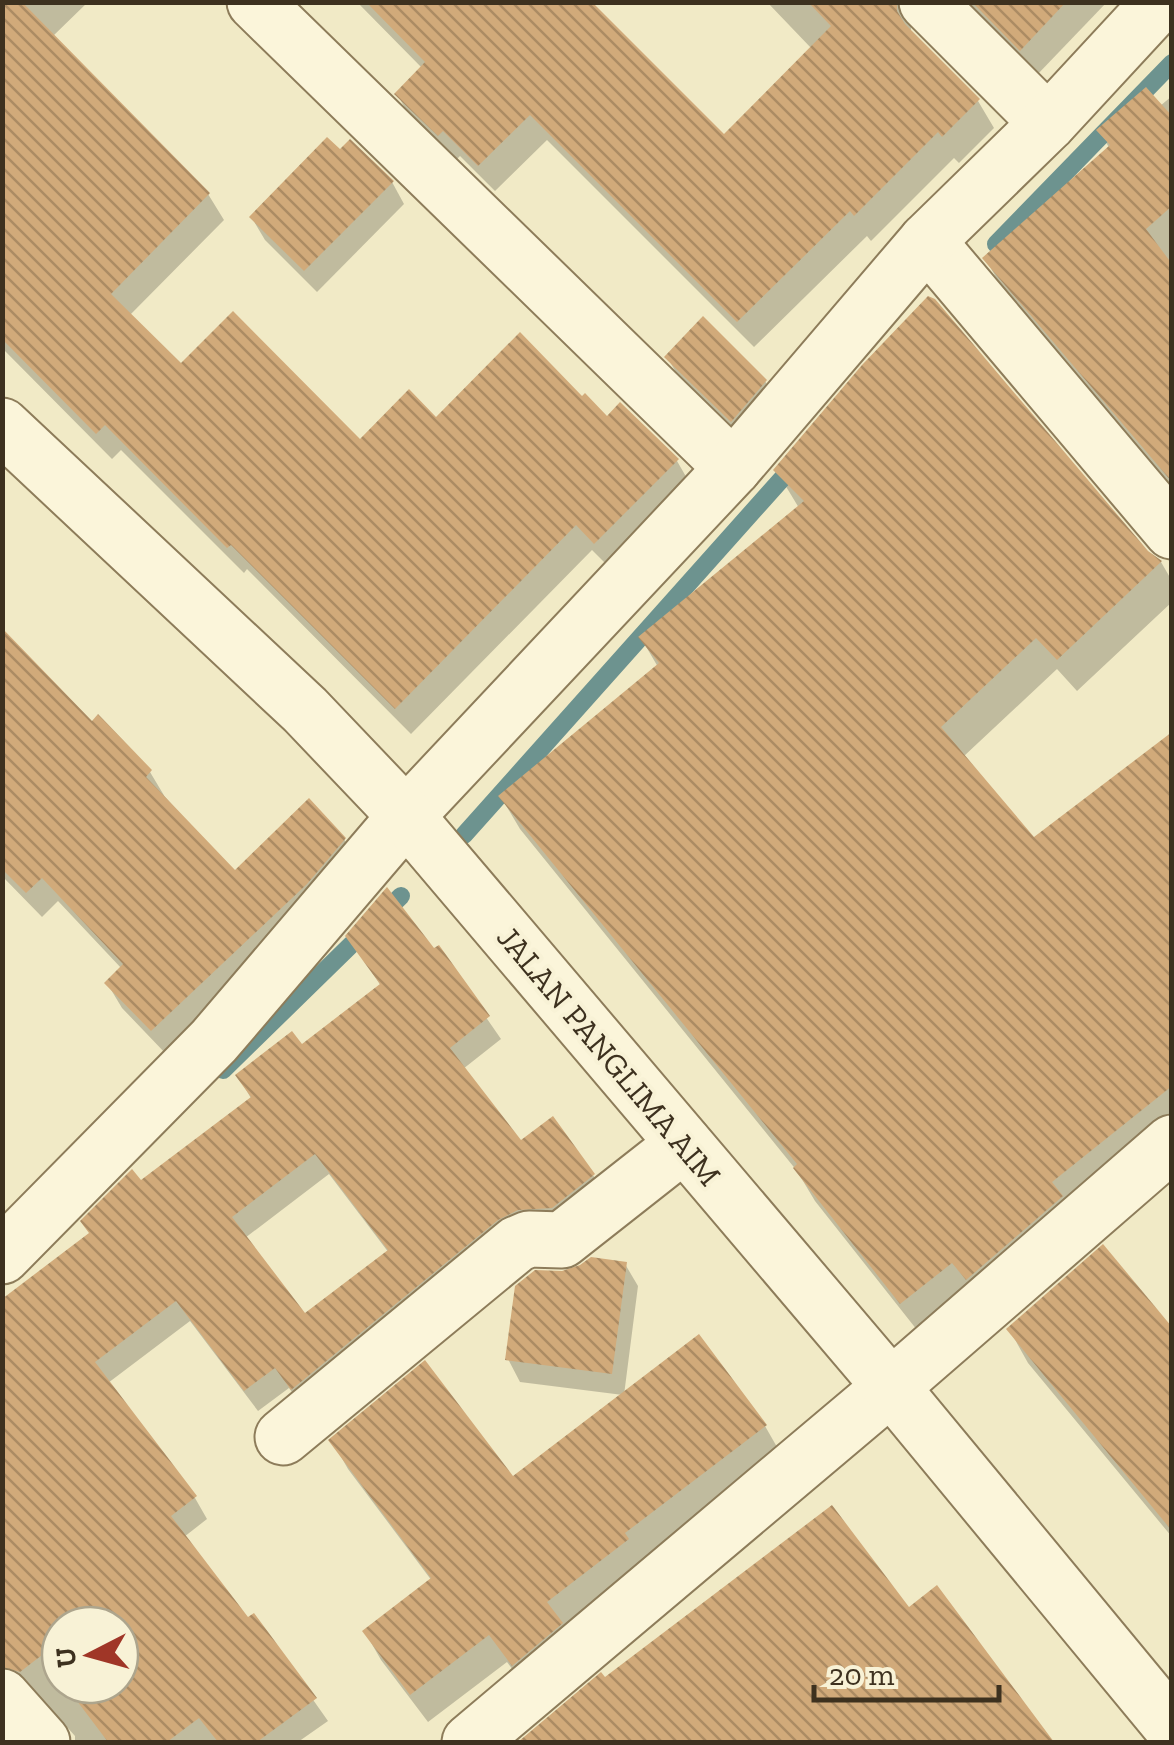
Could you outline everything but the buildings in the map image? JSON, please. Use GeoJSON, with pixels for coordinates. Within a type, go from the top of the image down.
{"type":"FeatureCollection","features":[{"type":"Feature","properties":{"kind":"street"},"geometry":{"type":"LineString","coordinates":[[254,2],[733,468]]}},
{"type":"Feature","properties":{"kind":"street"},"geometry":{"type":"LineString","coordinates":[[927,2],[1048,123]]}},
{"type":"Feature","properties":{"kind":"street"},"geometry":{"type":"LineString","coordinates":[[2,1256],[214,1041],[406,816],[733,468],[927,241],[1048,123],[1160,2]]}},
{"type":"Feature","properties":{"kind":"street"},"geometry":{"type":"LineString","coordinates":[[927,241],[1172,530]]}},
{"type":"Feature","properties":{"kind":"street","name":"JALAN PANGLIMA AIM"},"geometry":{"type":"LineString","coordinates":[[2,426],[305,710],[406,816],[891,1387],[1172,1727]]}},
{"type":"Feature","properties":{"kind":"street"},"geometry":{"type":"LineString","coordinates":[[470,1742],[891,1387],[1172,1143]]}},
{"type":"Feature","properties":{"kind":"street"},"geometry":{"type":"LineString","coordinates":[[283,1437],[518,1244],[529,1239],[562,1240],[684,1144]]}},
{"type":"Feature","properties":{"kind":"waterway"},"geometry":{"type":"LineString","coordinates":[[996,244],[1172,63]]}},
{"type":"Feature","properties":{"kind":"waterway"},"geometry":{"type":"LineString","coordinates":[[464,835],[796,463]]}},
{"type":"Feature","properties":{"kind":"waterway"},"geometry":{"type":"LineString","coordinates":[[223,1070],[401,896]]}}]}
